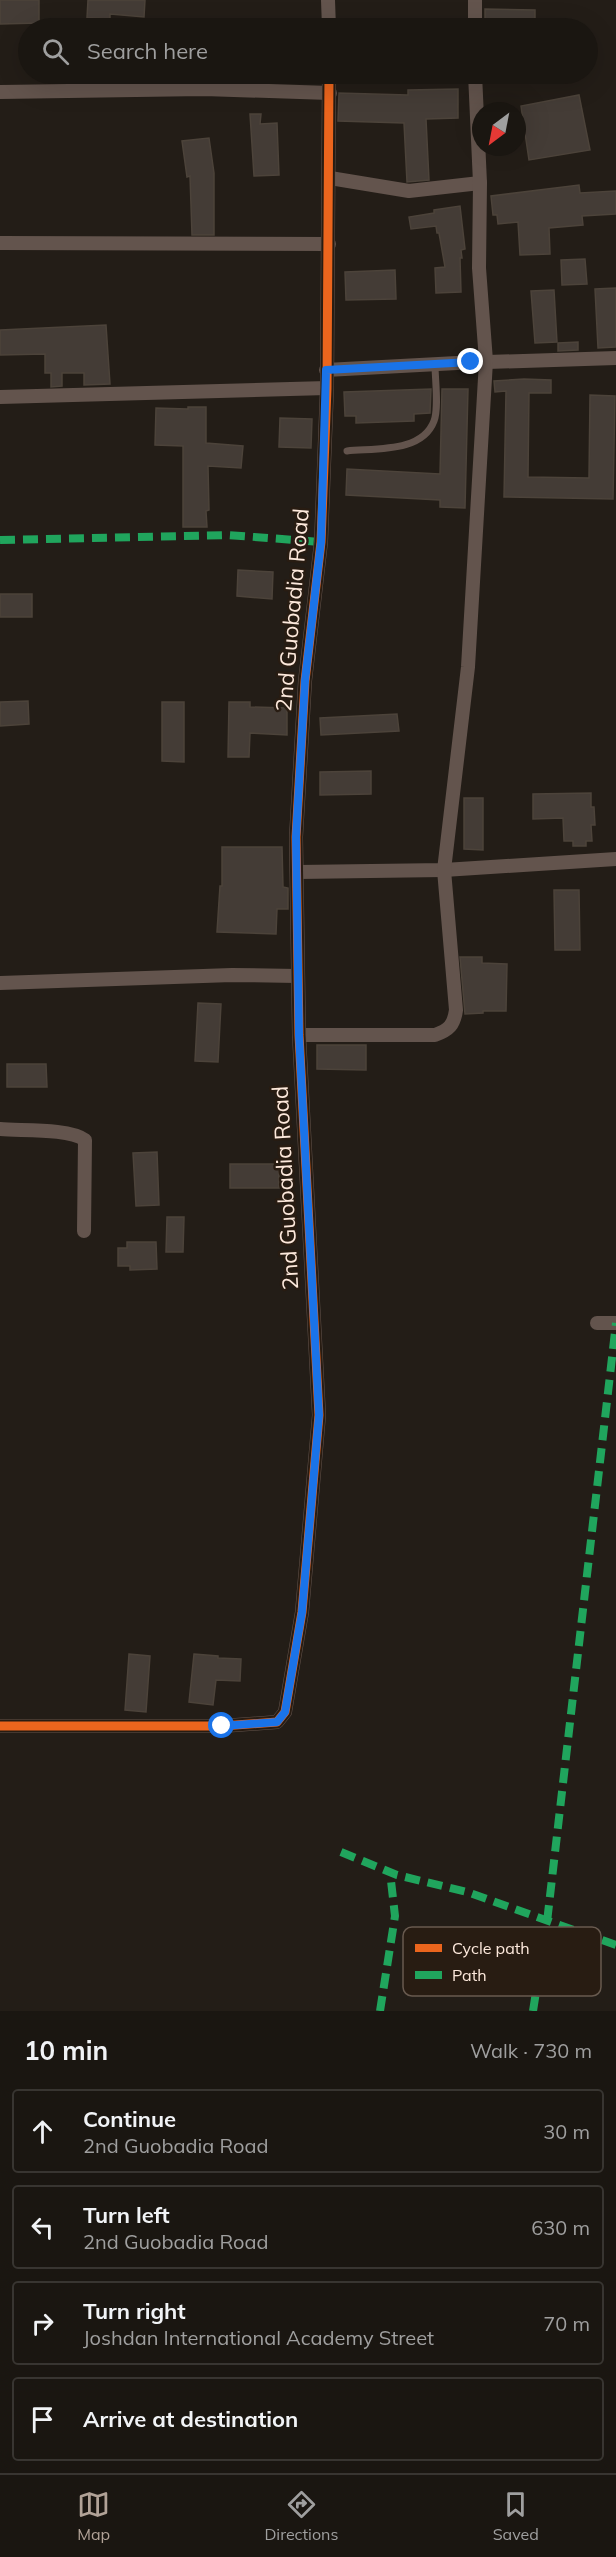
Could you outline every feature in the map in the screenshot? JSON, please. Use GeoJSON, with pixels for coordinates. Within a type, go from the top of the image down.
{"type":"FeatureCollection","features":[{"type":"Feature","properties":{"kind":"street"},"geometry":{"type":"LineString","coordinates":[[328,0],[329,18]]}},
{"type":"Feature","properties":{"kind":"street"},"geometry":{"type":"LineString","coordinates":[[475,0],[475,18]]}},
{"type":"Feature","properties":{"kind":"street","name":"2nd Guobadia Road"},"geometry":{"type":"LineString","coordinates":[[0,1726],[222,1726],[277,1722],[285,1712],[302,1612],[319,1415],[299,1035],[296,837],[305,681],[321,542],[327,388],[330,84]]}},
{"type":"Feature","properties":{"kind":"street"},"geometry":{"type":"LineString","coordinates":[[299,1035],[435,1035],[448,1030],[455,1022],[456,1010],[444,870],[468,667],[486,362],[479,268],[480,183],[476,84]]}},
{"type":"Feature","properties":{"kind":"street"},"geometry":{"type":"LineString","coordinates":[[0,92],[204,89],[330,93]]}},
{"type":"Feature","properties":{"kind":"street"},"geometry":{"type":"LineString","coordinates":[[330,178],[409,191],[480,183]]}},
{"type":"Feature","properties":{"kind":"street"},"geometry":{"type":"LineString","coordinates":[[0,243],[329,244]]}},
{"type":"Feature","properties":{"kind":"street"},"geometry":{"type":"LineString","coordinates":[[326,370],[616,358]]}},
{"type":"Feature","properties":{"kind":"street"},"geometry":{"type":"LineString","coordinates":[[0,397],[327,388]]}},
{"type":"Feature","properties":{"kind":"street"},"geometry":{"type":"LineString","coordinates":[[298,872],[444,870],[616,859]]}},
{"type":"Feature","properties":{"kind":"street"},"geometry":{"type":"LineString","coordinates":[[0,983],[232,975],[297,976]]}},
{"type":"Feature","properties":{"kind":"street"},"geometry":{"type":"LineString","coordinates":[[0,1129],[67,1134],[79,1136],[85,1140],[84,1231]]}},
{"type":"Feature","properties":{"kind":"street"},"geometry":{"type":"LineString","coordinates":[[597,1323],[616,1323]]}},
{"type":"Feature","properties":{"kind":"lane"},"geometry":{"type":"LineString","coordinates":[[347,451],[409,444],[425,435],[435,420],[435,365]]}},
{"type":"Feature","properties":{"kind":"building"},"geometry":{"type":"Polygon","coordinates":[[[0,0],[39,0],[39,18],[18,18],[18,24],[0,24],[0,0]]]}},
{"type":"Feature","properties":{"kind":"building"},"geometry":{"type":"Polygon","coordinates":[[[88,0],[145,0],[144,17],[110,14],[110,18],[87,18],[88,0]]]}},
{"type":"Feature","properties":{"kind":"building"},"geometry":{"type":"Polygon","coordinates":[[[485,9],[535,10],[535,18],[485,18],[485,9]]]}},
{"type":"Feature","properties":{"kind":"building"},"geometry":{"type":"Polygon","coordinates":[[[458,89],[458,118],[426,119],[429,180],[407,182],[404,123],[338,121],[339,93],[408,95],[408,90],[458,89]]]}},
{"type":"Feature","properties":{"kind":"building"},"geometry":{"type":"Polygon","coordinates":[[[579,95],[590,150],[529,160],[526,140],[526,105],[579,95]]]}},
{"type":"Feature","properties":{"kind":"building"},"geometry":{"type":"Polygon","coordinates":[[[250,114],[261,114],[260,124],[277,123],[279,175],[254,176],[250,114]]]}},
{"type":"Feature","properties":{"kind":"building"},"geometry":{"type":"Polygon","coordinates":[[[209,138],[214,173],[214,235],[192,235],[190,176],[187,177],[182,141],[209,138]]]}},
{"type":"Feature","properties":{"kind":"building"},"geometry":{"type":"Polygon","coordinates":[[[579,185],[580,193],[616,191],[616,214],[582,216],[583,225],[549,228],[550,254],[520,255],[518,222],[498,224],[497,215],[493,215],[491,196],[579,185]]]}},
{"type":"Feature","properties":{"kind":"building"},"geometry":{"type":"Polygon","coordinates":[[[460,206],[465,249],[461,250],[462,258],[460,258],[461,292],[436,293],[435,268],[445,267],[439,233],[437,233],[436,226],[411,229],[409,217],[460,206]]]}},
{"type":"Feature","properties":{"kind":"building"},"geometry":{"type":"Polygon","coordinates":[[[585,259],[587,284],[562,285],[561,260],[585,259]]]}},
{"type":"Feature","properties":{"kind":"building"},"geometry":{"type":"Polygon","coordinates":[[[395,270],[396,299],[346,300],[345,272],[395,270]]]}},
{"type":"Feature","properties":{"kind":"building"},"geometry":{"type":"Polygon","coordinates":[[[616,288],[616,347],[598,348],[595,289],[616,288]]]}},
{"type":"Feature","properties":{"kind":"building"},"geometry":{"type":"Polygon","coordinates":[[[554,290],[557,342],[535,343],[531,291],[554,290]]]}},
{"type":"Feature","properties":{"kind":"building"},"geometry":{"type":"Polygon","coordinates":[[[106,325],[110,384],[84,385],[84,373],[62,373],[62,386],[51,387],[51,373],[45,373],[45,354],[0,355],[0,330],[106,325]]]}},
{"type":"Feature","properties":{"kind":"building"},"geometry":{"type":"Polygon","coordinates":[[[578,342],[578,350],[558,351],[558,343],[578,342]]]}},
{"type":"Feature","properties":{"kind":"building"},"geometry":{"type":"Polygon","coordinates":[[[551,380],[551,393],[529,393],[528,477],[589,478],[590,395],[615,396],[613,499],[504,497],[506,391],[495,392],[494,381],[551,380]]]}},
{"type":"Feature","properties":{"kind":"building"},"geometry":{"type":"Polygon","coordinates":[[[431,389],[430,413],[414,414],[414,421],[356,423],[356,416],[345,416],[344,392],[431,389]]]}},
{"type":"Feature","properties":{"kind":"building"},"geometry":{"type":"Polygon","coordinates":[[[442,389],[468,389],[465,508],[440,507],[440,500],[346,495],[347,469],[440,474],[442,389]]]}},
{"type":"Feature","properties":{"kind":"building"},"geometry":{"type":"Polygon","coordinates":[[[188,407],[206,407],[206,443],[243,446],[241,468],[208,466],[207,527],[183,527],[183,446],[155,445],[156,408],[188,409],[188,407]]]}},
{"type":"Feature","properties":{"kind":"building"},"geometry":{"type":"Polygon","coordinates":[[[280,418],[312,419],[311,448],[279,447],[280,418]]]}},
{"type":"Feature","properties":{"kind":"building"},"geometry":{"type":"Polygon","coordinates":[[[238,570],[273,572],[272,599],[237,596],[238,570]]]}},
{"type":"Feature","properties":{"kind":"building"},"geometry":{"type":"Polygon","coordinates":[[[0,594],[32,594],[32,617],[0,617],[0,594]]]}},
{"type":"Feature","properties":{"kind":"building"},"geometry":{"type":"Polygon","coordinates":[[[28,701],[29,724],[0,726],[0,702],[28,701]]]}},
{"type":"Feature","properties":{"kind":"building"},"geometry":{"type":"Polygon","coordinates":[[[162,702],[184,702],[184,762],[162,761],[162,702]]]}},
{"type":"Feature","properties":{"kind":"building"},"geometry":{"type":"Polygon","coordinates":[[[229,702],[250,702],[250,707],[287,708],[287,735],[250,733],[249,757],[228,757],[229,702]]]}},
{"type":"Feature","properties":{"kind":"building"},"geometry":{"type":"Polygon","coordinates":[[[397,714],[399,731],[321,735],[320,718],[397,714]]]}},
{"type":"Feature","properties":{"kind":"building"},"geometry":{"type":"Polygon","coordinates":[[[371,771],[371,794],[320,795],[320,772],[371,771]]]}},
{"type":"Feature","properties":{"kind":"building"},"geometry":{"type":"Polygon","coordinates":[[[591,793],[595,825],[591,825],[592,841],[586,841],[586,846],[573,846],[573,841],[564,841],[563,818],[533,819],[533,794],[591,793]]]}},
{"type":"Feature","properties":{"kind":"building"},"geometry":{"type":"Polygon","coordinates":[[[464,798],[483,798],[483,850],[464,849],[464,798]]]}},
{"type":"Feature","properties":{"kind":"building"},"geometry":{"type":"Polygon","coordinates":[[[222,847],[282,847],[283,887],[288,888],[288,909],[277,909],[276,934],[217,932],[220,886],[222,886],[222,847]]]}},
{"type":"Feature","properties":{"kind":"building"},"geometry":{"type":"Polygon","coordinates":[[[554,890],[579,890],[580,950],[555,950],[554,890]]]}},
{"type":"Feature","properties":{"kind":"building"},"geometry":{"type":"Polygon","coordinates":[[[460,957],[482,957],[482,963],[507,964],[506,1011],[465,1014],[460,957]]]}},
{"type":"Feature","properties":{"kind":"building"},"geometry":{"type":"Polygon","coordinates":[[[198,1003],[221,1004],[218,1062],[195,1061],[198,1003]]]}},
{"type":"Feature","properties":{"kind":"building"},"geometry":{"type":"Polygon","coordinates":[[[317,1045],[366,1045],[366,1070],[317,1069],[317,1045]]]}},
{"type":"Feature","properties":{"kind":"building"},"geometry":{"type":"Polygon","coordinates":[[[7,1064],[46,1064],[47,1087],[7,1087],[7,1064]]]}},
{"type":"Feature","properties":{"kind":"building"},"geometry":{"type":"Polygon","coordinates":[[[157,1152],[159,1205],[136,1206],[133,1153],[157,1152]]]}},
{"type":"Feature","properties":{"kind":"building"},"geometry":{"type":"Polygon","coordinates":[[[230,1164],[279,1164],[279,1188],[230,1188],[230,1164]]]}},
{"type":"Feature","properties":{"kind":"building"},"geometry":{"type":"Polygon","coordinates":[[[167,1217],[184,1217],[183,1252],[166,1252],[167,1217]]]}},
{"type":"Feature","properties":{"kind":"building"},"geometry":{"type":"Polygon","coordinates":[[[127,1242],[156,1242],[157,1269],[130,1270],[130,1266],[118,1266],[118,1248],[127,1248],[127,1242]]]}},
{"type":"Feature","properties":{"kind":"building"},"geometry":{"type":"Polygon","coordinates":[[[129,1654],[150,1656],[146,1712],[125,1710],[129,1654]]]}},
{"type":"Feature","properties":{"kind":"building"},"geometry":{"type":"Polygon","coordinates":[[[194,1654],[241,1659],[240,1681],[216,1680],[213,1705],[189,1702],[194,1654]]]}},
{"type":"Feature","properties":{"kind":"marked path"},"geometry":{"type":"LineString","coordinates":[[0,540],[228,535],[321,542]]}},
{"type":"Feature","properties":{"kind":"marked path"},"geometry":{"type":"LineString","coordinates":[[546,1927],[616,1323]]}},
{"type":"Feature","properties":{"kind":"marked path"},"geometry":{"type":"LineString","coordinates":[[341,1852],[397,1875],[467,1892],[565,1927]]}},
{"type":"Feature","properties":{"kind":"marked path"},"geometry":{"type":"LineString","coordinates":[[380,2011],[395,1916],[390,1872]]}},
{"type":"Feature","properties":{"kind":"marked path"},"geometry":{"type":"LineString","coordinates":[[601,1940],[616,1945]]}},
{"type":"Feature","properties":{"kind":"marked path"},"geometry":{"type":"LineString","coordinates":[[533,2011],[535,1996]]}},
{"type":"Feature","properties":{"kind":"cycle path"},"geometry":{"type":"LineString","coordinates":[[0,1726],[222,1726],[277,1722],[285,1712],[302,1612],[319,1415],[299,1035],[296,837],[305,681],[321,542],[327,388],[329,84]]}},
{"type":"Feature","properties":{"kind":"route"},"geometry":{"type":"LineString","coordinates":[[222,1726],[277,1722],[285,1712],[302,1612],[319,1415],[299,1035],[296,837],[305,681],[321,542],[326,370],[471,362]]}}]}
